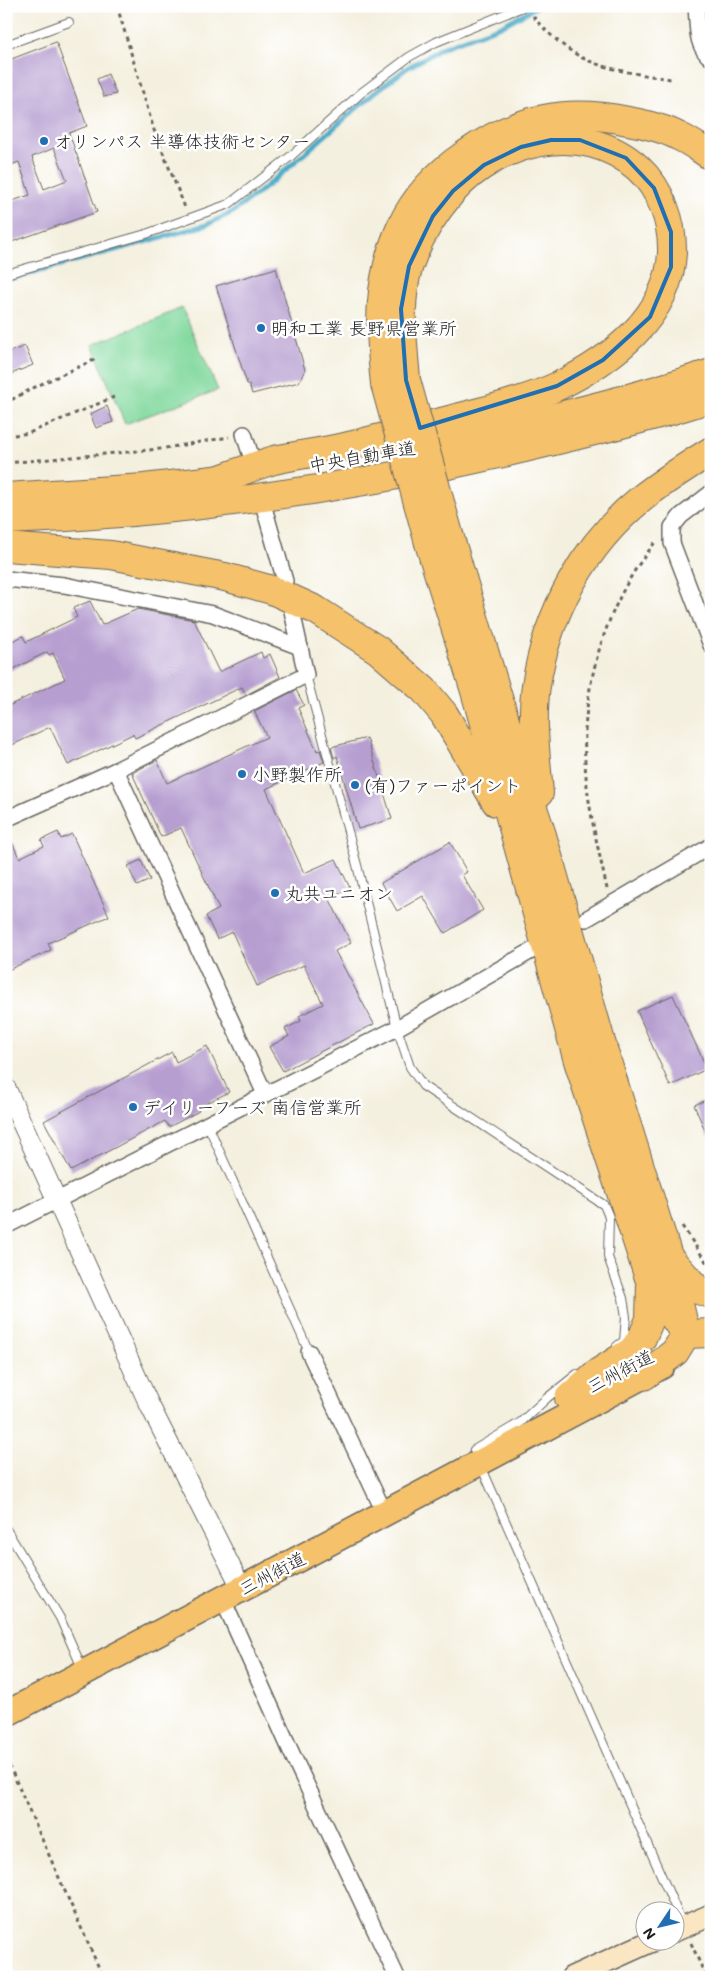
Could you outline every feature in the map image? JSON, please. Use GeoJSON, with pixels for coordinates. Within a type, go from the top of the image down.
{"type":"FeatureCollection","features":[{"type":"Feature","properties":{"kind":"highway"},"geometry":{"type":"LineString","coordinates":[[703,1335],[662,1302],[651,1284],[578,1061],[475,691],[440,540],[396,382],[380,339],[382,293],[390,260],[402,227],[418,200],[436,178],[478,145],[508,129],[532,122],[557,116],[588,115],[646,124],[678,136],[711,156]]}},
{"type":"Feature","properties":{"kind":"highway"},"geometry":{"type":"LineString","coordinates":[[215,480],[274,461],[355,445],[505,405],[557,386],[603,360],[629,339],[650,317],[666,283],[671,267],[672,232],[662,202],[642,172],[626,158],[610,150],[580,140],[550,140],[521,147],[484,164],[452,191],[433,216],[409,266],[401,309],[396,382]]}},
{"type":"Feature","properties":{"kind":"highway","name":"中央自動車道"},"geometry":{"type":"LineString","coordinates":[[6,497],[144,488],[264,474],[485,434],[590,409],[711,373]]}},
{"type":"Feature","properties":{"kind":"highway","name":"中央自動車道"},"geometry":{"type":"LineString","coordinates":[[6,520],[90,517],[139,512],[341,485],[489,457],[711,398]]}},
{"type":"Feature","properties":{"kind":"highway"},"geometry":{"type":"LineString","coordinates":[[542,835],[534,720],[536,695],[548,632],[558,607],[591,552],[614,524],[641,498],[671,476],[711,451]]}},
{"type":"Feature","properties":{"kind":"highway"},"geometry":{"type":"LineString","coordinates":[[440,540],[542,835],[604,1052],[668,1256],[703,1335]]}},
{"type":"Feature","properties":{"kind":"highway"},"geometry":{"type":"LineString","coordinates":[[6,547],[111,555],[225,577],[272,590],[316,610],[378,650],[424,690],[444,714],[514,831]]}},
{"type":"Feature","properties":{"kind":"highway"},"geometry":{"type":"LineString","coordinates":[[668,1256],[698,1290],[711,1294]]}},
{"type":"Feature","properties":{"kind":"highway"},"geometry":{"type":"LineString","coordinates":[[568,1398],[596,1374],[632,1351],[642,1338],[650,1318],[651,1284]]}},
{"type":"Feature","properties":{"kind":"highway","name":"三州街道"},"geometry":{"type":"LineString","coordinates":[[537,1431],[568,1398],[703,1335],[711,1321]]}},
{"type":"Feature","properties":{"kind":"highway"},"geometry":{"type":"LineString","coordinates":[[644,1376],[675,1352],[703,1335]]}},
{"type":"Feature","properties":{"kind":"highway","name":"三州街道"},"geometry":{"type":"LineString","coordinates":[[6,1714],[644,1376]]}},
{"type":"Feature","properties":{"kind":"main road"},"geometry":{"type":"LineString","coordinates":[[684,1927],[711,1916]]}},
{"type":"Feature","properties":{"kind":"main road"},"geometry":{"type":"LineString","coordinates":[[572,1977],[634,1949]]}},
{"type":"Feature","properties":{"kind":"street"},"geometry":{"type":"LineString","coordinates":[[696,6],[699,43],[705,53],[711,58]]}},
{"type":"Feature","properties":{"kind":"street"},"geometry":{"type":"LineString","coordinates":[[244,434],[251,456]]}},
{"type":"Feature","properties":{"kind":"street"},"geometry":{"type":"LineString","coordinates":[[711,493],[681,516],[672,527],[672,543],[711,645]]}},
{"type":"Feature","properties":{"kind":"street"},"geometry":{"type":"LineString","coordinates":[[266,511],[285,581]]}},
{"type":"Feature","properties":{"kind":"street"},"geometry":{"type":"LineString","coordinates":[[6,579],[64,585],[213,614],[300,647]]}},
{"type":"Feature","properties":{"kind":"street"},"geometry":{"type":"LineString","coordinates":[[6,819],[116,770],[306,675],[292,611]]}},
{"type":"Feature","properties":{"kind":"street"},"geometry":{"type":"LineString","coordinates":[[116,770],[265,1094]]}},
{"type":"Feature","properties":{"kind":"street"},"geometry":{"type":"LineString","coordinates":[[586,919],[711,846]]}},
{"type":"Feature","properties":{"kind":"street"},"geometry":{"type":"LineString","coordinates":[[6,1226],[397,1028],[533,950]]}},
{"type":"Feature","properties":{"kind":"street"},"geometry":{"type":"LineString","coordinates":[[6,1088],[58,1200],[232,1595],[293,1756],[397,1977]]}},
{"type":"Feature","properties":{"kind":"street"},"geometry":{"type":"LineString","coordinates":[[309,1352],[384,1514]]}},
{"type":"Feature","properties":{"kind":"lane"},"geometry":{"type":"LineString","coordinates":[[6,274],[146,234],[229,204],[291,156],[361,93],[409,57],[436,42],[525,6]]}},
{"type":"Feature","properties":{"kind":"lane"},"geometry":{"type":"LineString","coordinates":[[6,45],[69,22]]}},
{"type":"Feature","properties":{"kind":"lane"},"geometry":{"type":"LineString","coordinates":[[306,675],[357,865],[397,1028],[410,1067],[423,1086],[604,1205],[609,1217],[608,1258],[623,1298],[626,1317],[624,1341],[608,1352]]}},
{"type":"Feature","properties":{"kind":"lane"},"geometry":{"type":"LineString","coordinates":[[207,1123],[309,1352]]}},
{"type":"Feature","properties":{"kind":"lane"},"geometry":{"type":"LineString","coordinates":[[584,1369],[547,1398],[521,1422],[474,1450],[666,1900]]}},
{"type":"Feature","properties":{"kind":"lane"},"geometry":{"type":"LineString","coordinates":[[6,1529],[60,1618],[84,1672]]}},
{"type":"Feature","properties":{"kind":"path"},"geometry":{"type":"LineString","coordinates":[[117,6],[154,130],[190,219]]}},
{"type":"Feature","properties":{"kind":"path"},"geometry":{"type":"LineString","coordinates":[[533,16],[538,23],[587,60],[636,74],[671,79]]}},
{"type":"Feature","properties":{"kind":"path"},"geometry":{"type":"LineString","coordinates":[[6,405],[9,401],[39,385],[98,358]]}},
{"type":"Feature","properties":{"kind":"path"},"geometry":{"type":"LineString","coordinates":[[6,436],[29,433],[114,396]]}},
{"type":"Feature","properties":{"kind":"path"},"geometry":{"type":"LineString","coordinates":[[6,463],[160,449],[244,434]]}},
{"type":"Feature","properties":{"kind":"path"},"geometry":{"type":"LineString","coordinates":[[610,905],[592,817],[585,764],[588,707],[595,668],[608,622],[632,574],[662,533],[672,527]]}},
{"type":"Feature","properties":{"kind":"path"},"geometry":{"type":"LineString","coordinates":[[678,1223],[684,1228],[711,1269]]}},
{"type":"Feature","properties":{"kind":"path"},"geometry":{"type":"LineString","coordinates":[[6,1758],[103,1977]]}},
{"type":"Feature","properties":{"kind":"path"},"geometry":{"type":"LineString","coordinates":[[684,1938],[706,1977]]}},
{"type":"Feature","properties":{"kind":"highlighted area"},"geometry":{"type":"Polygon","coordinates":[[[551,140],[580,140],[626,158],[654,188],[671,232],[671,267],[650,317],[603,360],[557,386],[420,428],[406,380],[401,309],[409,266],[433,216],[453,191],[484,165],[521,147],[551,140]]]}},
{"type":"Feature","properties":{"kind":"green space"},"geometry":{"type":"Polygon","coordinates":[[[182,308],[218,390],[125,424],[92,345],[182,308]]]}},
{"type":"Feature","properties":{"kind":"building","name":"オリンパス 半導体技術センター"},"geometry":{"type":"Polygon","coordinates":[[[56,42],[87,126],[69,133],[97,212],[6,244],[6,203],[30,195],[19,162],[6,167],[6,61],[56,42]],[[54,148],[32,157],[44,189],[67,180],[54,148]]]}},
{"type":"Feature","properties":{"kind":"building"},"geometry":{"type":"Polygon","coordinates":[[[108,74],[116,94],[104,97],[97,79],[108,74]]]}},
{"type":"Feature","properties":{"kind":"building","name":"明和工業 長野県営業所"},"geometry":{"type":"Polygon","coordinates":[[[276,268],[305,370],[299,382],[252,394],[249,384],[247,384],[216,286],[276,268]]]}},
{"type":"Feature","properties":{"kind":"building"},"geometry":{"type":"Polygon","coordinates":[[[25,346],[33,365],[6,376],[6,353],[25,346]]]}},
{"type":"Feature","properties":{"kind":"building"},"geometry":{"type":"Polygon","coordinates":[[[107,406],[113,422],[96,428],[90,414],[107,406]]]}},
{"type":"Feature","properties":{"kind":"building"},"geometry":{"type":"Polygon","coordinates":[[[90,601],[102,625],[138,609],[194,620],[219,672],[261,652],[263,658],[270,654],[280,677],[246,695],[242,687],[135,738],[133,734],[68,765],[50,727],[6,748],[6,707],[65,679],[53,653],[49,655],[47,652],[6,673],[6,644],[23,636],[26,642],[77,617],[73,608],[90,601]]]}},
{"type":"Feature","properties":{"kind":"building"},"geometry":{"type":"Polygon","coordinates":[[[296,690],[304,705],[298,708],[317,751],[320,750],[324,762],[266,789],[304,873],[336,859],[350,888],[329,898],[351,943],[335,951],[374,1024],[283,1071],[269,1047],[289,1036],[285,1029],[301,1021],[299,1016],[323,1004],[304,965],[257,986],[232,932],[217,939],[206,916],[219,909],[181,828],[161,837],[132,773],[157,760],[167,783],[267,737],[254,711],[296,690]]]}},
{"type":"Feature","properties":{"kind":"building","name":"(有)ファーポイント"},"geometry":{"type":"Polygon","coordinates":[[[367,738],[392,819],[358,829],[337,756],[334,758],[331,747],[367,738]]]}},
{"type":"Feature","properties":{"kind":"building"},"geometry":{"type":"Polygon","coordinates":[[[6,828],[19,858],[44,846],[41,840],[58,832],[61,839],[72,834],[109,916],[48,943],[51,950],[6,971],[6,828]]]}},
{"type":"Feature","properties":{"kind":"building"},"geometry":{"type":"Polygon","coordinates":[[[450,842],[467,872],[462,875],[483,910],[445,933],[423,896],[397,911],[381,883],[450,842]]]}},
{"type":"Feature","properties":{"kind":"building"},"geometry":{"type":"Polygon","coordinates":[[[141,860],[150,880],[137,886],[128,866],[141,860]]]}},
{"type":"Feature","properties":{"kind":"building"},"geometry":{"type":"Polygon","coordinates":[[[673,995],[707,1069],[670,1086],[637,1011],[673,995]]]}},
{"type":"Feature","properties":{"kind":"building","name":"デイリーフーズ 南信営業所"},"geometry":{"type":"Polygon","coordinates":[[[207,1046],[229,1092],[197,1108],[199,1111],[169,1127],[165,1121],[71,1171],[44,1121],[172,1052],[176,1062],[207,1046]]]}},
{"type":"Feature","properties":{"kind":"building"},"geometry":{"type":"Polygon","coordinates":[[[711,1098],[711,1144],[694,1105],[711,1098]]]}},
{"type":"Feature","properties":{"kind":"waterway"},"geometry":{"type":"LineString","coordinates":[[6,280],[206,225],[233,212],[267,186],[374,93],[407,68],[444,47],[501,26],[538,6]]}},
{"type":"Feature","properties":{"kind":"place","name":"オリンパス 半導体技術センター"},"geometry":{"type":"Point","coordinates":[44,141]}},
{"type":"Feature","properties":{"kind":"place","name":"明和工業 長野県営業所"},"geometry":{"type":"Point","coordinates":[261,328]}},
{"type":"Feature","properties":{"kind":"place","name":"小野製作所"},"geometry":{"type":"Point","coordinates":[242,774]}},
{"type":"Feature","properties":{"kind":"place","name":"(有)ファーポイント"},"geometry":{"type":"Point","coordinates":[355,785]}},
{"type":"Feature","properties":{"kind":"place","name":"丸共ユニオン"},"geometry":{"type":"Point","coordinates":[275,893]}},
{"type":"Feature","properties":{"kind":"place","name":"デイリーフーズ 南信営業所"},"geometry":{"type":"Point","coordinates":[133,1107]}}]}
